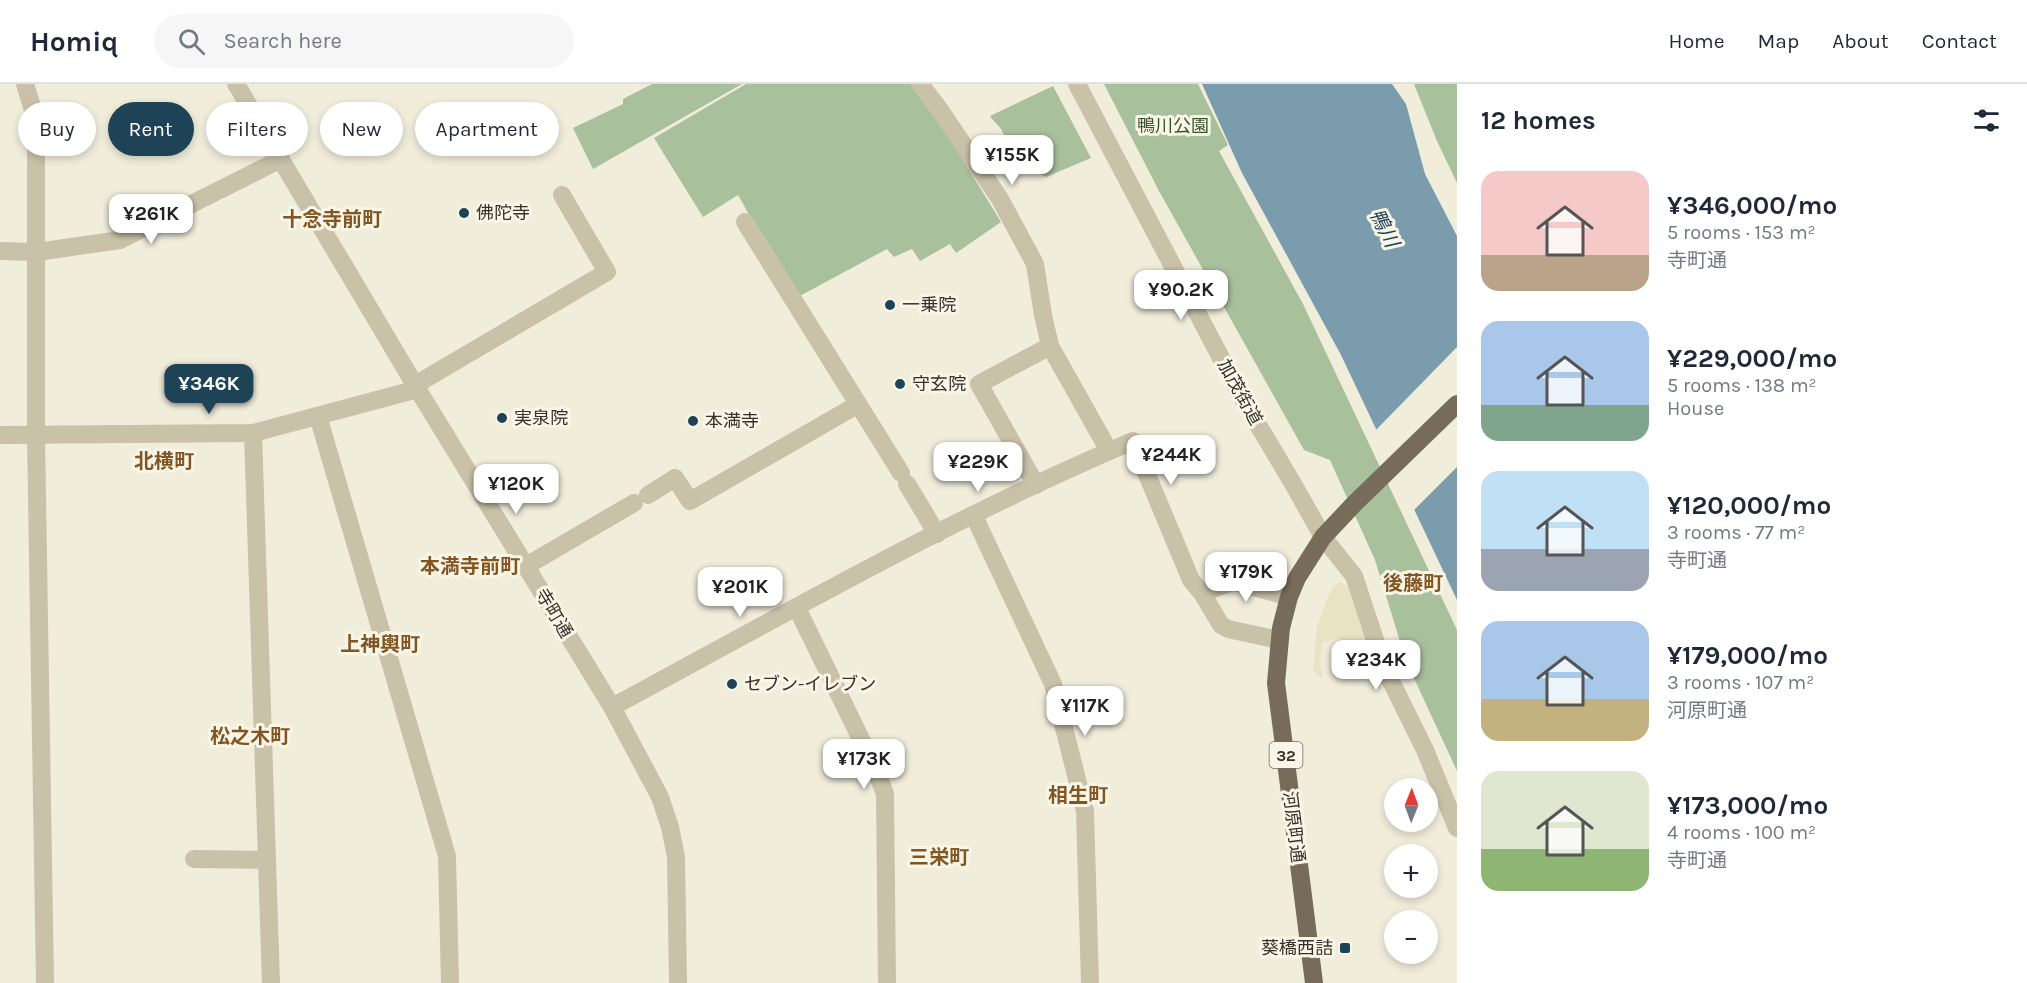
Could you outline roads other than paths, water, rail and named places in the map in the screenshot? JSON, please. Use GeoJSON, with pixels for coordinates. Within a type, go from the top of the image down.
{"type":"FeatureCollection","features":[{"type":"Feature","properties":{"kind":"main road","name":"32"},"geometry":{"type":"LineString","coordinates":[[1323,537],[1457,404]]}},
{"type":"Feature","properties":{"kind":"main road","name":"河原町通"},"geometry":{"type":"LineString","coordinates":[[1314,983],[1278,698],[1276,664],[1289,597],[1301,572],[1323,537]]}},
{"type":"Feature","properties":{"kind":"street"},"geometry":{"type":"LineString","coordinates":[[25,84],[36,120],[36,435],[45,983]]}},
{"type":"Feature","properties":{"kind":"street","name":"寺町通"},"geometry":{"type":"LineString","coordinates":[[236,84],[612,707],[660,797],[670,827],[676,858],[678,983]]}},
{"type":"Feature","properties":{"kind":"street"},"geometry":{"type":"LineString","coordinates":[[920,84],[1000,199],[1035,264],[1050,346],[1109,451]]}},
{"type":"Feature","properties":{"kind":"street","name":"加茂街道"},"geometry":{"type":"LineString","coordinates":[[1077,84],[1241,396],[1323,537],[1354,576],[1384,667],[1425,750],[1457,828]]}},
{"type":"Feature","properties":{"kind":"street"},"geometry":{"type":"LineString","coordinates":[[0,251],[37,252],[120,240],[281,159]]}},
{"type":"Feature","properties":{"kind":"street"},"geometry":{"type":"LineString","coordinates":[[0,435],[253,433],[417,387],[607,272],[562,195]]}},
{"type":"Feature","properties":{"kind":"street"},"geometry":{"type":"LineString","coordinates":[[745,222],[937,534]]}},
{"type":"Feature","properties":{"kind":"street"},"geometry":{"type":"LineString","coordinates":[[1036,484],[979,384],[1050,346]]}},
{"type":"Feature","properties":{"kind":"street"},"geometry":{"type":"LineString","coordinates":[[526,566],[675,478],[690,501],[857,405]]}},
{"type":"Feature","properties":{"kind":"street"},"geometry":{"type":"LineString","coordinates":[[318,416],[447,856],[450,983]]}},
{"type":"Feature","properties":{"kind":"street"},"geometry":{"type":"LineString","coordinates":[[253,433],[270,983]]}},
{"type":"Feature","properties":{"kind":"street"},"geometry":{"type":"LineString","coordinates":[[612,707],[937,534],[1036,484],[1133,441],[1191,580],[1202,593],[1221,625],[1228,629],[1279,640]]}},
{"type":"Feature","properties":{"kind":"street"},"geometry":{"type":"LineString","coordinates":[[974,516],[1053,684],[1085,811],[1090,983]]}},
{"type":"Feature","properties":{"kind":"street"},"geometry":{"type":"LineString","coordinates":[[1202,593],[1232,582],[1289,597]]}},
{"type":"Feature","properties":{"kind":"street"},"geometry":{"type":"LineString","coordinates":[[797,608],[876,770],[885,794],[887,983]]}},
{"type":"Feature","properties":{"kind":"street"},"geometry":{"type":"LineString","coordinates":[[194,859],[267,860]]}},
{"type":"Feature","properties":{"kind":"water","name":"鴨川"},"geometry":{"type":"Polygon","coordinates":[[[1202,84],[1392,84],[1406,104],[1425,174],[1457,236],[1457,600],[1341,355],[1242,173],[1202,84]]]}},
{"type":"Feature","properties":{"kind":"place","name":"佛陀寺"},"geometry":{"type":"Point","coordinates":[464,213]}},
{"type":"Feature","properties":{"kind":"place","name":"一乗院"},"geometry":{"type":"Point","coordinates":[890,305]}},
{"type":"Feature","properties":{"kind":"place","name":"守玄院"},"geometry":{"type":"Point","coordinates":[900,384]}},
{"type":"Feature","properties":{"kind":"place","name":"実泉院"},"geometry":{"type":"Point","coordinates":[502,418]}},
{"type":"Feature","properties":{"kind":"place","name":"本満寺"},"geometry":{"type":"Point","coordinates":[693,421]}},
{"type":"Feature","properties":{"kind":"place","name":"セブン-イレブン"},"geometry":{"type":"Point","coordinates":[732,684]}},
{"type":"Feature","properties":{"kind":"place","name":"葵橋西詰"},"geometry":{"type":"Point","coordinates":[1345,948]}},
{"type":"Feature","properties":{"kind":"district","name":"十念寺前町"},"geometry":{"type":"Point","coordinates":[332,219]}},
{"type":"Feature","properties":{"kind":"district","name":"北横町"},"geometry":{"type":"Point","coordinates":[164,461]}},
{"type":"Feature","properties":{"kind":"district","name":"本満寺前町"},"geometry":{"type":"Point","coordinates":[470,566]}},
{"type":"Feature","properties":{"kind":"district","name":"後藤町"},"geometry":{"type":"Point","coordinates":[1413,583]}},
{"type":"Feature","properties":{"kind":"district","name":"上神輿町"},"geometry":{"type":"Point","coordinates":[380,644]}},
{"type":"Feature","properties":{"kind":"district","name":"松之木町"},"geometry":{"type":"Point","coordinates":[250,736]}},
{"type":"Feature","properties":{"kind":"district","name":"相生町"},"geometry":{"type":"Point","coordinates":[1078,795]}},
{"type":"Feature","properties":{"kind":"district","name":"三栄町"},"geometry":{"type":"Point","coordinates":[939,857]}},
{"type":"Feature","properties":{"kind":"park label","name":"鴨川公園"},"geometry":{"type":"Point","coordinates":[1173,126]}}]}
